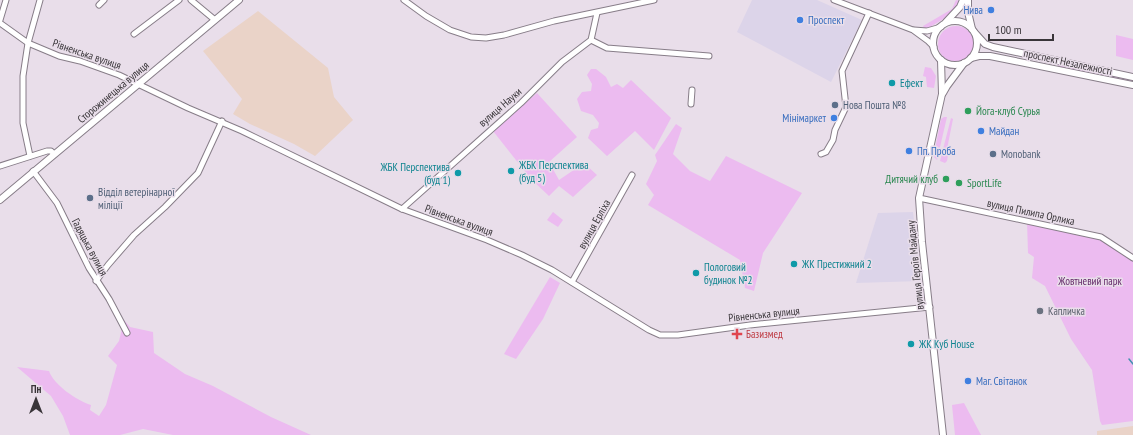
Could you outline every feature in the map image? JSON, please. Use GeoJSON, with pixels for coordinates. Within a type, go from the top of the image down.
{"type":"FeatureCollection","features":[{"type":"Feature","properties":{"kind":"main road","name":"Сторожинецька вулиця"},"geometry":{"type":"LineString","coordinates":[[0,200],[239,0]]}},
{"type":"Feature","properties":{"kind":"main road"},"geometry":{"type":"LineString","coordinates":[[942,94],[940,60],[934,48],[933,38],[942,25],[954,14],[964,0]]}},
{"type":"Feature","properties":{"kind":"main road"},"geometry":{"type":"LineString","coordinates":[[942,94],[964,63],[971,58],[977,46],[968,12],[968,0]]}},
{"type":"Feature","properties":{"kind":"main road"},"geometry":{"type":"LineString","coordinates":[[942,25],[954,21],[967,25],[974,32]]}},
{"type":"Feature","properties":{"kind":"main road","name":"проспект Незалежності"},"geometry":{"type":"LineString","coordinates":[[974,32],[985,44],[1001,49],[1133,77]]}},
{"type":"Feature","properties":{"kind":"main road","name":"проспект Незалежності"},"geometry":{"type":"LineString","coordinates":[[971,58],[985,56],[999,57],[1133,85]]}},
{"type":"Feature","properties":{"kind":"main road"},"geometry":{"type":"LineString","coordinates":[[940,60],[952,65],[964,63]]}},
{"type":"Feature","properties":{"kind":"main road","name":"вулиця Героїв Майдану"},"geometry":{"type":"LineString","coordinates":[[942,94],[919,198],[943,435]]}},
{"type":"Feature","properties":{"kind":"street"},"geometry":{"type":"LineString","coordinates":[[0,20],[6,0]]}},
{"type":"Feature","properties":{"kind":"street"},"geometry":{"type":"LineString","coordinates":[[30,156],[23,123],[23,76],[28,43],[40,0]]}},
{"type":"Feature","properties":{"kind":"street"},"geometry":{"type":"LineString","coordinates":[[99,4],[104,0]]}},
{"type":"Feature","properties":{"kind":"street"},"geometry":{"type":"LineString","coordinates":[[134,34],[179,0]]}},
{"type":"Feature","properties":{"kind":"street"},"geometry":{"type":"LineString","coordinates":[[192,0],[215,20]]}},
{"type":"Feature","properties":{"kind":"street"},"geometry":{"type":"LineString","coordinates":[[404,0],[426,16],[450,30],[471,37],[486,38],[504,35],[554,21],[654,0]]}},
{"type":"Feature","properties":{"kind":"street"},"geometry":{"type":"LineString","coordinates":[[834,0],[913,30],[928,41],[934,48]]}},
{"type":"Feature","properties":{"kind":"street"},"geometry":{"type":"LineString","coordinates":[[597,13],[591,40],[608,48],[708,56]]}},
{"type":"Feature","properties":{"kind":"street"},"geometry":{"type":"LineString","coordinates":[[821,154],[826,152],[833,140],[835,130],[846,107],[842,71],[869,13]]}},
{"type":"Feature","properties":{"kind":"street","name":"Рівненська вулиця"},"geometry":{"type":"LineString","coordinates":[[0,23],[28,43],[59,56],[80,61],[119,75],[188,108],[222,121],[402,209],[487,240],[522,255],[552,270],[649,330],[660,335],[678,335],[750,325],[930,307]]}},
{"type":"Feature","properties":{"kind":"street"},"geometry":{"type":"LineString","coordinates":[[913,30],[927,31],[942,25]]}},
{"type":"Feature","properties":{"kind":"street","name":"вулиця Науки"},"geometry":{"type":"LineString","coordinates":[[402,209],[521,103],[562,62],[591,40]]}},
{"type":"Feature","properties":{"kind":"street"},"geometry":{"type":"LineString","coordinates":[[691,104],[692,90]]}},
{"type":"Feature","properties":{"kind":"street"},"geometry":{"type":"LineString","coordinates":[[96,280],[134,234],[198,173],[222,121]]}},
{"type":"Feature","properties":{"kind":"street"},"geometry":{"type":"LineString","coordinates":[[0,166],[47,151],[52,151],[54,154]]}},
{"type":"Feature","properties":{"kind":"street","name":"Гадяцька вулиця"},"geometry":{"type":"LineString","coordinates":[[33,171],[57,203],[89,268],[127,333]]}},
{"type":"Feature","properties":{"kind":"street","name":"вулиця Ерліха"},"geometry":{"type":"LineString","coordinates":[[572,282],[632,176]]}},
{"type":"Feature","properties":{"kind":"street","name":"вулиця Пилипа Орлика"},"geometry":{"type":"LineString","coordinates":[[919,198],[1101,237],[1133,258]]}},
{"type":"Feature","properties":{"kind":"shaded area"},"geometry":{"type":"Polygon","coordinates":[[[752,0],[817,0],[862,20],[831,82],[737,32],[752,0]]]}},
{"type":"Feature","properties":{"kind":"shaded area"},"geometry":{"type":"Polygon","coordinates":[[[258,11],[328,68],[334,97],[353,120],[315,156],[233,114],[242,99],[203,51],[258,11]]]}},
{"type":"Feature","properties":{"kind":"shaded area"},"geometry":{"type":"Polygon","coordinates":[[[913,212],[921,281],[856,283],[878,213],[913,212]]]}},
{"type":"Feature","properties":{"kind":"shaded area"},"geometry":{"type":"Polygon","coordinates":[[[1133,426],[1133,435],[1097,435],[1097,431],[1133,426]]]}},
{"type":"Feature","properties":{"kind":"green space"},"geometry":{"type":"Polygon","coordinates":[[[956,0],[960,1],[955,12],[925,30],[923,26],[952,9],[956,0]]]}},
{"type":"Feature","properties":{"kind":"green space"},"geometry":{"type":"Polygon","coordinates":[[[960,26],[969,31],[973,37],[973,51],[969,57],[960,62],[952,62],[943,57],[939,51],[938,40],[943,31],[949,27],[960,26]]]}},
{"type":"Feature","properties":{"kind":"green space"},"geometry":{"type":"Polygon","coordinates":[[[1116,35],[1133,39],[1133,60],[1116,56],[1116,35]]]}},
{"type":"Feature","properties":{"kind":"green space"},"geometry":{"type":"Polygon","coordinates":[[[1058,65],[1133,80],[1133,83],[1058,67],[1058,65]]]}},
{"type":"Feature","properties":{"kind":"green space"},"geometry":{"type":"Polygon","coordinates":[[[925,67],[931,68],[936,76],[934,88],[927,87],[926,77],[923,76],[925,67]]]}},
{"type":"Feature","properties":{"kind":"green space"},"geometry":{"type":"Polygon","coordinates":[[[591,69],[596,69],[606,77],[611,87],[617,84],[623,88],[631,80],[671,118],[654,150],[635,131],[607,156],[588,138],[591,130],[598,128],[599,123],[593,115],[581,111],[577,99],[582,92],[591,91],[592,84],[587,75],[591,69]]]}},
{"type":"Feature","properties":{"kind":"green space"},"geometry":{"type":"Polygon","coordinates":[[[537,93],[577,137],[549,162],[559,180],[584,163],[597,175],[573,197],[559,186],[549,196],[531,179],[493,131],[537,93]]]}},
{"type":"Feature","properties":{"kind":"green space"},"geometry":{"type":"Polygon","coordinates":[[[947,117],[937,160],[934,157],[934,154],[941,119],[947,117]]]}},
{"type":"Feature","properties":{"kind":"green space"},"geometry":{"type":"Polygon","coordinates":[[[951,118],[953,119],[946,154],[948,155],[947,161],[945,163],[940,161],[951,118]]]}},
{"type":"Feature","properties":{"kind":"green space"},"geometry":{"type":"Polygon","coordinates":[[[676,124],[682,128],[673,154],[690,171],[710,181],[726,156],[802,193],[763,253],[754,291],[745,288],[740,260],[648,205],[654,195],[646,184],[657,161],[655,155],[676,124]]]}},
{"type":"Feature","properties":{"kind":"green space"},"geometry":{"type":"Polygon","coordinates":[[[553,212],[563,220],[558,227],[547,220],[553,212]]]}},
{"type":"Feature","properties":{"kind":"green space","name":"Жовтневий парк"},"geometry":{"type":"Polygon","coordinates":[[[1027,221],[1101,237],[1133,258],[1133,421],[1102,425],[1100,421],[1092,370],[1071,339],[1045,286],[1032,278],[1034,257],[1028,253],[1027,221]]]}},
{"type":"Feature","properties":{"kind":"green space"},"geometry":{"type":"Polygon","coordinates":[[[550,277],[560,283],[543,319],[516,359],[504,354],[550,277]]]}},
{"type":"Feature","properties":{"kind":"green space"},"geometry":{"type":"Polygon","coordinates":[[[124,320],[130,327],[153,332],[154,353],[185,374],[213,386],[271,417],[311,435],[173,435],[143,429],[120,435],[70,435],[63,416],[51,396],[17,367],[49,371],[61,387],[72,396],[91,405],[90,410],[99,416],[106,405],[117,365],[108,356],[119,341],[124,320]]]}},
{"type":"Feature","properties":{"kind":"green space"},"geometry":{"type":"Polygon","coordinates":[[[964,403],[981,435],[955,435],[952,405],[964,403]]]}},
{"type":"Feature","properties":{"kind":"waterway"},"geometry":{"type":"LineString","coordinates":[[1129,359],[1133,364]]}},
{"type":"Feature","properties":{"kind":"place","name":"Нива"},"geometry":{"type":"Point","coordinates":[991,10]}},
{"type":"Feature","properties":{"kind":"place","name":"Проспект"},"geometry":{"type":"Point","coordinates":[800,20]}},
{"type":"Feature","properties":{"kind":"place","name":"Ефект"},"geometry":{"type":"Point","coordinates":[892,83]}},
{"type":"Feature","properties":{"kind":"place","name":"Нова Пошта №8"},"geometry":{"type":"Point","coordinates":[835,105]}},
{"type":"Feature","properties":{"kind":"place","name":"Йога-клуб Сурья"},"geometry":{"type":"Point","coordinates":[968,111]}},
{"type":"Feature","properties":{"kind":"place","name":"Мінімаркет"},"geometry":{"type":"Point","coordinates":[834,118]}},
{"type":"Feature","properties":{"kind":"place","name":"Майдан"},"geometry":{"type":"Point","coordinates":[981,131]}},
{"type":"Feature","properties":{"kind":"place","name":"Пп. Проба"},"geometry":{"type":"Point","coordinates":[909,151]}},
{"type":"Feature","properties":{"kind":"place","name":"Monobank"},"geometry":{"type":"Point","coordinates":[993,154]}},
{"type":"Feature","properties":{"kind":"place","name":"ЖБК Перспектива (буд 5)"},"geometry":{"type":"Point","coordinates":[511,171]}},
{"type":"Feature","properties":{"kind":"place","name":"ЖБК Перспектива (буд 1)"},"geometry":{"type":"Point","coordinates":[458,173]}},
{"type":"Feature","properties":{"kind":"place","name":"Дитячий клуб"},"geometry":{"type":"Point","coordinates":[946,179]}},
{"type":"Feature","properties":{"kind":"place","name":"SportLife"},"geometry":{"type":"Point","coordinates":[959,183]}},
{"type":"Feature","properties":{"kind":"place","name":"Відділ ветерінарної міліції"},"geometry":{"type":"Point","coordinates":[90,198]}},
{"type":"Feature","properties":{"kind":"place","name":"ЖК Престижний 2"},"geometry":{"type":"Point","coordinates":[794,264]}},
{"type":"Feature","properties":{"kind":"place","name":"Пологовий будинок №2"},"geometry":{"type":"Point","coordinates":[696,273]}},
{"type":"Feature","properties":{"kind":"place","name":"Капличка"},"geometry":{"type":"Point","coordinates":[1040,311]}},
{"type":"Feature","properties":{"kind":"place","name":"Базизмед"},"geometry":{"type":"Point","coordinates":[737,334]}},
{"type":"Feature","properties":{"kind":"place","name":"ЖК Куб House"},"geometry":{"type":"Point","coordinates":[911,344]}},
{"type":"Feature","properties":{"kind":"place","name":"Маг. Світанок"},"geometry":{"type":"Point","coordinates":[968,381]}}]}
